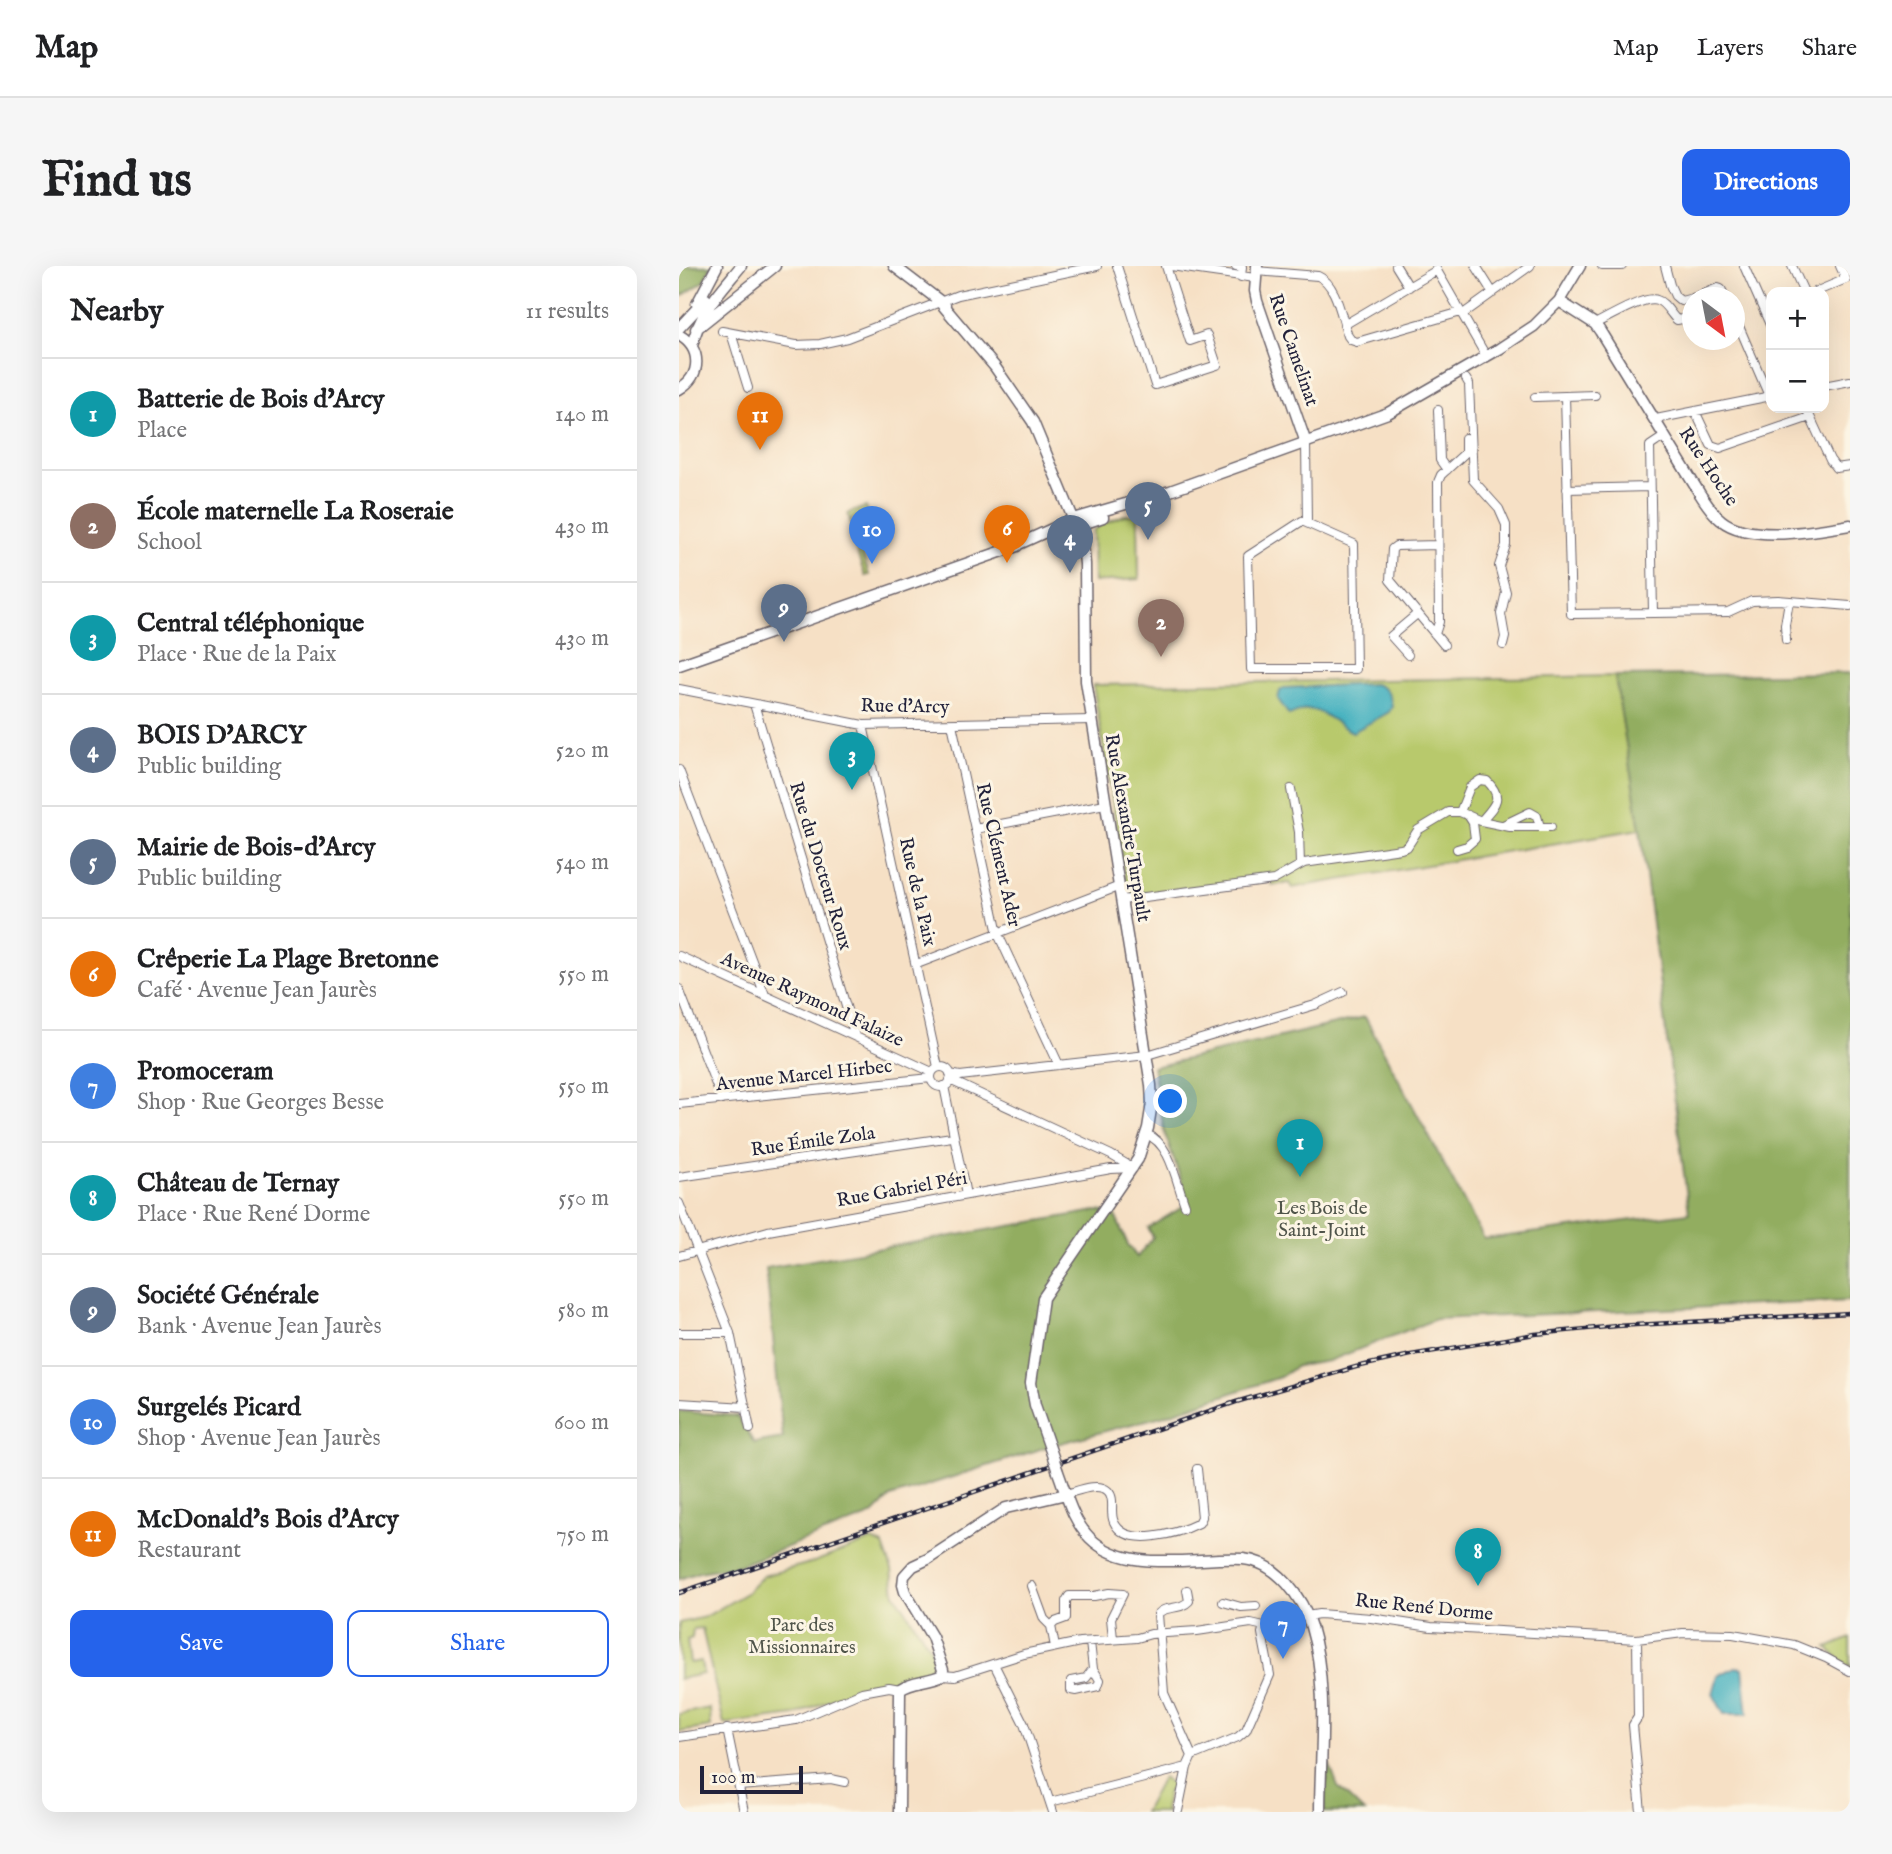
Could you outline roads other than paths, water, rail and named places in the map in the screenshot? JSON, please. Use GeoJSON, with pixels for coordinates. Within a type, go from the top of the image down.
{"type":"FeatureCollection","features":[{"type":"Feature","properties":{"kind":"main road"},"geometry":{"type":"LineString","coordinates":[[691,314],[717,266]]}},
{"type":"Feature","properties":{"kind":"main road"},"geometry":{"type":"LineString","coordinates":[[679,328],[733,266]]}},
{"type":"Feature","properties":{"kind":"main road"},"geometry":{"type":"LineString","coordinates":[[692,346],[704,310],[741,266]]}},
{"type":"Feature","properties":{"kind":"main road"},"geometry":{"type":"LineString","coordinates":[[696,329],[775,266]]}},
{"type":"Feature","properties":{"kind":"main road","name":"Rue Alexandre Turpault"},"geometry":{"type":"LineString","coordinates":[[894,266],[960,316],[1038,419],[1054,456],[1061,486],[1083,534],[1086,681],[1147,1055],[1152,1103],[1146,1134],[1133,1168],[1043,1298],[1031,1383],[1035,1405],[1075,1519],[1102,1548],[1116,1555],[1158,1561],[1243,1559],[1260,1565],[1284,1580],[1294,1591],[1305,1617]]}},
{"type":"Feature","properties":{"kind":"main road"},"geometry":{"type":"LineString","coordinates":[[679,665],[1388,413],[1464,374],[1486,356],[1534,326],[1559,301],[1580,266]]}},
{"type":"Feature","properties":{"kind":"main road","name":"Rue Camelinat"},"geometry":{"type":"LineString","coordinates":[[1256,271],[1257,301],[1306,443]]}},
{"type":"Feature","properties":{"kind":"main road","name":"Rue Hoche"},"geometry":{"type":"LineString","coordinates":[[1559,301],[1595,324],[1712,511],[1727,524],[1775,533],[1850,525]]}},
{"type":"Feature","properties":{"kind":"main road"},"geometry":{"type":"LineString","coordinates":[[679,335],[692,346],[696,354],[695,371],[688,384],[679,389]]}},
{"type":"Feature","properties":{"kind":"main road"},"geometry":{"type":"LineString","coordinates":[[899,1812],[900,1689],[907,1684],[942,1675],[941,1661],[932,1637],[903,1585],[904,1576],[913,1566],[1006,1508],[1066,1494]]}},
{"type":"Feature","properties":{"kind":"main road"},"geometry":{"type":"LineString","coordinates":[[1305,1617],[1317,1652],[1322,1699],[1317,1812]]}},
{"type":"Feature","properties":{"kind":"street"},"geometry":{"type":"LineString","coordinates":[[748,388],[726,332],[796,345],[820,344],[856,335],[940,302],[991,286],[1097,266]]}},
{"type":"Feature","properties":{"kind":"street"},"geometry":{"type":"LineString","coordinates":[[1117,266],[1155,385],[1217,365],[1207,335],[1190,341],[1166,266]]}},
{"type":"Feature","properties":{"kind":"street"},"geometry":{"type":"LineString","coordinates":[[1171,266],[1241,277],[1256,271],[1318,276],[1325,279],[1332,290],[1351,341],[1357,342],[1462,313],[1530,266]]}},
{"type":"Feature","properties":{"kind":"street"},"geometry":{"type":"LineString","coordinates":[[1236,266],[1242,267],[1241,277]]}},
{"type":"Feature","properties":{"kind":"street"},"geometry":{"type":"LineString","coordinates":[[1397,266],[1409,287]]}},
{"type":"Feature","properties":{"kind":"street"},"geometry":{"type":"LineString","coordinates":[[1476,266],[1493,293]]}},
{"type":"Feature","properties":{"kind":"street"},"geometry":{"type":"LineString","coordinates":[[1602,266],[1622,266]]}},
{"type":"Feature","properties":{"kind":"street"},"geometry":{"type":"LineString","coordinates":[[1665,266],[1675,296],[1682,301]]}},
{"type":"Feature","properties":{"kind":"street"},"geometry":{"type":"LineString","coordinates":[[1744,266],[1766,316]]}},
{"type":"Feature","properties":{"kind":"street"},"geometry":{"type":"LineString","coordinates":[[1792,266],[1802,287]]}},
{"type":"Feature","properties":{"kind":"street"},"geometry":{"type":"LineString","coordinates":[[1827,287],[1846,279],[1840,266]]}},
{"type":"Feature","properties":{"kind":"street"},"geometry":{"type":"LineString","coordinates":[[1344,326],[1435,268],[1486,356]]}},
{"type":"Feature","properties":{"kind":"street"},"geometry":{"type":"LineString","coordinates":[[1595,324],[1642,301],[1652,299],[1662,303],[1677,320],[1682,319]]}},
{"type":"Feature","properties":{"kind":"street"},"geometry":{"type":"LineString","coordinates":[[1745,341],[1766,387]]}},
{"type":"Feature","properties":{"kind":"street"},"geometry":{"type":"LineString","coordinates":[[1435,634],[1440,622],[1438,482],[1465,453],[1464,374]]}},
{"type":"Feature","properties":{"kind":"street"},"geometry":{"type":"LineString","coordinates":[[1464,374],[1469,384],[1473,480],[1503,516],[1507,534],[1500,566],[1506,592],[1501,614],[1505,637],[1503,645]]}},
{"type":"Feature","properties":{"kind":"street"},"geometry":{"type":"LineString","coordinates":[[1829,385],[1850,381]]}},
{"type":"Feature","properties":{"kind":"street"},"geometry":{"type":"LineString","coordinates":[[1535,397],[1595,395]]}},
{"type":"Feature","properties":{"kind":"street"},"geometry":{"type":"LineString","coordinates":[[1565,396],[1571,614],[1728,612],[1752,601],[1850,606]]}},
{"type":"Feature","properties":{"kind":"street"},"geometry":{"type":"LineString","coordinates":[[1656,419],[1766,397]]}},
{"type":"Feature","properties":{"kind":"street"},"geometry":{"type":"LineString","coordinates":[[1438,410],[1440,460],[1447,470]]}},
{"type":"Feature","properties":{"kind":"street"},"geometry":{"type":"LineString","coordinates":[[1695,411],[1715,448],[1805,413]]}},
{"type":"Feature","properties":{"kind":"street"},"geometry":{"type":"LineString","coordinates":[[1808,413],[1829,460],[1836,468],[1850,466]]}},
{"type":"Feature","properties":{"kind":"street"},"geometry":{"type":"LineString","coordinates":[[1653,613],[1650,446],[1665,436]]}},
{"type":"Feature","properties":{"kind":"street"},"geometry":{"type":"LineString","coordinates":[[1306,443],[1307,522]]}},
{"type":"Feature","properties":{"kind":"street"},"geometry":{"type":"LineString","coordinates":[[1567,489],[1649,487]]}},
{"type":"Feature","properties":{"kind":"street"},"geometry":{"type":"LineString","coordinates":[[1302,521],[1307,522],[1354,544],[1356,669],[1251,669],[1248,555],[1302,521]]}},
{"type":"Feature","properties":{"kind":"street"},"geometry":{"type":"LineString","coordinates":[[1438,545],[1396,546],[1390,554],[1392,584],[1444,645]]}},
{"type":"Feature","properties":{"kind":"street"},"geometry":{"type":"LineString","coordinates":[[1786,640],[1785,625],[1789,601]]}},
{"type":"Feature","properties":{"kind":"street"},"geometry":{"type":"LineString","coordinates":[[1408,655],[1391,635],[1417,614]]}},
{"type":"Feature","properties":{"kind":"street","name":"Rue d'Arcy"},"geometry":{"type":"LineString","coordinates":[[679,689],[863,724],[1091,720]]}},
{"type":"Feature","properties":{"kind":"street","name":"Rue du Docteur Roux"},"geometry":{"type":"LineString","coordinates":[[754,704],[855,1036]]}},
{"type":"Feature","properties":{"kind":"street","name":"Rue de la Paix"},"geometry":{"type":"LineString","coordinates":[[863,724],[917,964],[934,1072]]}},
{"type":"Feature","properties":{"kind":"street","name":"Rue Clément Ader"},"geometry":{"type":"LineString","coordinates":[[952,724],[998,934],[1059,1065]]}},
{"type":"Feature","properties":{"kind":"street"},"geometry":{"type":"LineString","coordinates":[[679,770],[765,995]]}},
{"type":"Feature","properties":{"kind":"street"},"geometry":{"type":"LineString","coordinates":[[1464,814],[1470,787],[1480,780],[1487,781],[1497,792],[1497,799],[1481,821]]}},
{"type":"Feature","properties":{"kind":"street"},"geometry":{"type":"LineString","coordinates":[[1291,789],[1299,832],[1300,865]]}},
{"type":"Feature","properties":{"kind":"street"},"geometry":{"type":"LineString","coordinates":[[975,829],[1105,804]]}},
{"type":"Feature","properties":{"kind":"street"},"geometry":{"type":"LineString","coordinates":[[1122,900],[1274,880],[1300,865],[1401,849],[1407,847],[1418,830],[1448,812],[1503,826],[1551,827]]}},
{"type":"Feature","properties":{"kind":"street"},"geometry":{"type":"LineString","coordinates":[[1503,826],[1530,812],[1537,816],[1540,827]]}},
{"type":"Feature","properties":{"kind":"street"},"geometry":{"type":"LineString","coordinates":[[1457,849],[1467,846],[1475,839],[1473,822],[1464,814]]}},
{"type":"Feature","properties":{"kind":"street"},"geometry":{"type":"LineString","coordinates":[[917,964],[1120,886]]}},
{"type":"Feature","properties":{"kind":"street","name":"Avenue Raymond Falaize"},"geometry":{"type":"LineString","coordinates":[[679,956],[934,1072]]}},
{"type":"Feature","properties":{"kind":"street"},"geometry":{"type":"LineString","coordinates":[[679,989],[722,1100]]}},
{"type":"Feature","properties":{"kind":"street"},"geometry":{"type":"LineString","coordinates":[[966,1195],[952,1137],[948,1080],[947,1069],[934,1072],[935,1085],[948,1080],[960,1076],[1147,1055],[1315,1004],[1343,992]]}},
{"type":"Feature","properties":{"kind":"street","name":"Avenue Marcel Hirbec"},"geometry":{"type":"LineString","coordinates":[[679,1104],[934,1072]]}},
{"type":"Feature","properties":{"kind":"street"},"geometry":{"type":"LineString","coordinates":[[948,1080],[1111,1155],[1133,1168]]}},
{"type":"Feature","properties":{"kind":"street"},"geometry":{"type":"LineString","coordinates":[[1146,1134],[1163,1146],[1185,1205]]}},
{"type":"Feature","properties":{"kind":"street","name":"Rue Émile Zola"},"geometry":{"type":"LineString","coordinates":[[679,1177],[952,1137]]}},
{"type":"Feature","properties":{"kind":"street","name":"Rue Gabriel Péri"},"geometry":{"type":"LineString","coordinates":[[679,1256],[768,1231],[1111,1169],[1133,1168]]}},
{"type":"Feature","properties":{"kind":"street"},"geometry":{"type":"LineString","coordinates":[[679,1203],[730,1333],[750,1429]]}},
{"type":"Feature","properties":{"kind":"street"},"geometry":{"type":"LineString","coordinates":[[679,1333],[730,1333]]}},
{"type":"Feature","properties":{"kind":"street"},"geometry":{"type":"LineString","coordinates":[[679,1403],[746,1407]]}},
{"type":"Feature","properties":{"kind":"street"},"geometry":{"type":"LineString","coordinates":[[1066,1494],[1100,1487],[1107,1490],[1113,1498],[1113,1520],[1119,1530],[1133,1536],[1162,1536],[1199,1523],[1202,1517],[1197,1469]]}},
{"type":"Feature","properties":{"kind":"street"},"geometry":{"type":"LineString","coordinates":[[1032,1586],[1044,1619],[1051,1626],[1055,1647]]}},
{"type":"Feature","properties":{"kind":"street"},"geometry":{"type":"LineString","coordinates":[[1187,1590],[1187,1604],[1159,1612],[1158,1633],[1164,1693],[1192,1756]]}},
{"type":"Feature","properties":{"kind":"street"},"geometry":{"type":"LineString","coordinates":[[1051,1626],[1066,1618],[1066,1601],[1069,1596],[1123,1594],[1111,1618],[1113,1639]]}},
{"type":"Feature","properties":{"kind":"street"},"geometry":{"type":"LineString","coordinates":[[1223,1602],[1232,1606],[1256,1606]]}},
{"type":"Feature","properties":{"kind":"street"},"geometry":{"type":"LineString","coordinates":[[1244,1607],[1246,1624]]}},
{"type":"Feature","properties":{"kind":"street","name":"Rue René Dorme"},"geometry":{"type":"LineString","coordinates":[[942,1675],[955,1676],[1055,1647],[1246,1624],[1258,1623],[1263,1626],[1276,1621],[1319,1614],[1458,1629],[1637,1639],[1683,1633],[1733,1634],[1794,1645],[1850,1671]]}},
{"type":"Feature","properties":{"kind":"street"},"geometry":{"type":"LineString","coordinates":[[1178,1811],[1187,1767],[1192,1756],[1238,1737],[1246,1730],[1270,1675],[1263,1626]]}},
{"type":"Feature","properties":{"kind":"street"},"geometry":{"type":"LineString","coordinates":[[1637,1639],[1638,1717],[1633,1725],[1641,1812]]}},
{"type":"Feature","properties":{"kind":"street"},"geometry":{"type":"LineString","coordinates":[[1090,1642],[1093,1669]]}},
{"type":"Feature","properties":{"kind":"street"},"geometry":{"type":"LineString","coordinates":[[994,1664],[1024,1724],[1052,1812]]}},
{"type":"Feature","properties":{"kind":"street"},"geometry":{"type":"LineString","coordinates":[[679,1737],[796,1720],[862,1692],[889,1687],[900,1689]]}},
{"type":"Feature","properties":{"kind":"street"},"geometry":{"type":"LineString","coordinates":[[727,1729],[744,1812]]}},
{"type":"Feature","properties":{"kind":"street"},"geometry":{"type":"LineString","coordinates":[[1050,1802],[1187,1767]]}},
{"type":"Feature","properties":{"kind":"street"},"geometry":{"type":"LineString","coordinates":[[739,1786],[831,1779],[845,1782]]}},
{"type":"Feature","properties":{"kind":"water"},"geometry":{"type":"Polygon","coordinates":[[[1374,684],[1387,692],[1392,707],[1389,712],[1353,732],[1312,710],[1304,709],[1289,715],[1278,699],[1284,688],[1374,684]]]}},
{"type":"Feature","properties":{"kind":"water"},"geometry":{"type":"Polygon","coordinates":[[[1735,1667],[1743,1668],[1748,1714],[1724,1714],[1713,1694],[1718,1676],[1735,1667]]]}},
{"type":"Feature","properties":{"kind":"railway"},"geometry":{"type":"LineString","coordinates":[[679,1593],[1236,1402],[1356,1367],[1535,1334],[1617,1326],[1850,1313]]}},
{"type":"Feature","properties":{"kind":"place","name":"McDonald's Bois d'Arcy"},"geometry":{"type":"Point","coordinates":[760,450]}},
{"type":"Feature","properties":{"kind":"place","name":"Mairie de Bois-d'Arcy"},"geometry":{"type":"Point","coordinates":[1148,540]}},
{"type":"Feature","properties":{"kind":"place","name":"Crêperie La Plage Bretonne"},"geometry":{"type":"Point","coordinates":[1007,563]}},
{"type":"Feature","properties":{"kind":"place","name":"Surgelés Picard"},"geometry":{"type":"Point","coordinates":[872,564]}},
{"type":"Feature","properties":{"kind":"place","name":"BOIS D'ARCY"},"geometry":{"type":"Point","coordinates":[1070,573]}},
{"type":"Feature","properties":{"kind":"place","name":"Société Générale"},"geometry":{"type":"Point","coordinates":[784,642]}},
{"type":"Feature","properties":{"kind":"place","name":"École maternelle La Roseraie"},"geometry":{"type":"Point","coordinates":[1161,657]}},
{"type":"Feature","properties":{"kind":"place","name":"Central téléphonique"},"geometry":{"type":"Point","coordinates":[852,790]}},
{"type":"Feature","properties":{"kind":"place","name":"Batterie de Bois d'Arcy"},"geometry":{"type":"Point","coordinates":[1300,1177]}},
{"type":"Feature","properties":{"kind":"place","name":"Château de Ternay"},"geometry":{"type":"Point","coordinates":[1478,1586]}},
{"type":"Feature","properties":{"kind":"place","name":"Promoceram"},"geometry":{"type":"Point","coordinates":[1283,1659]}},
{"type":"Feature","properties":{"kind":"park label","name":"Les Bois de Saint-Joint"},"geometry":{"type":"Point","coordinates":[1322,1220]}},
{"type":"Feature","properties":{"kind":"park label","name":"Parc des Missionnaires"},"geometry":{"type":"Point","coordinates":[802,1637]}}]}
